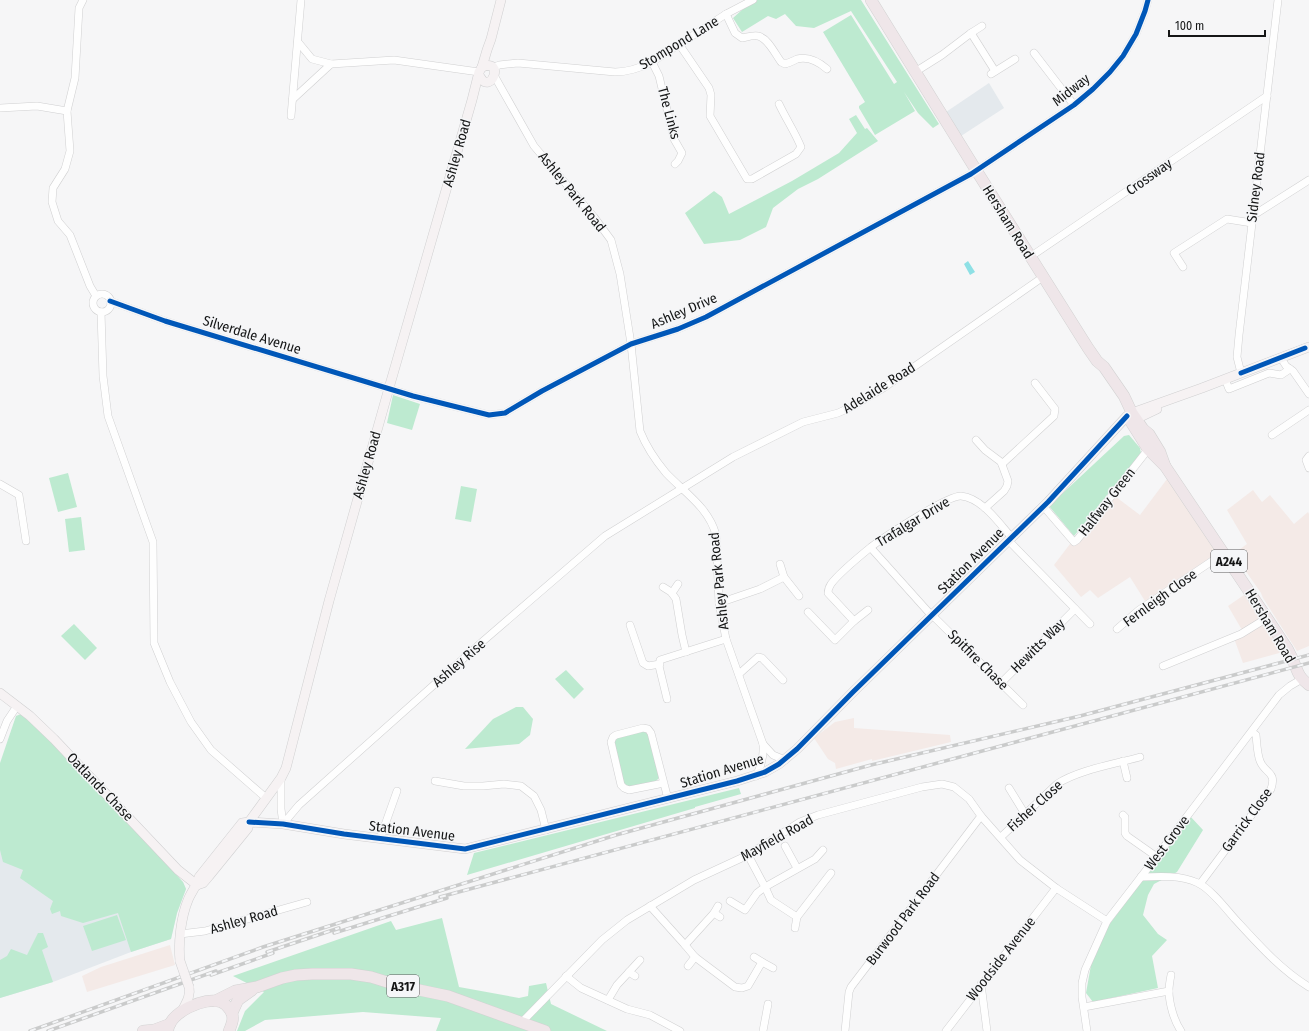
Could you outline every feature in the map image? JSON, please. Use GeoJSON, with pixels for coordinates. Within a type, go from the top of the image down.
{"type":"FeatureCollection","features":[{"type":"Feature","properties":{"kind":"main road","name":"Hersham Road"},"geometry":{"type":"LineString","coordinates":[[871,0],[1030,257],[1097,361],[1099,369],[1123,407],[1149,434],[1151,446],[1166,466],[1283,642],[1291,656],[1298,674],[1305,682]]}},
{"type":"Feature","properties":{"kind":"main road","name":"A317"},"geometry":{"type":"LineString","coordinates":[[210,1001],[235,991],[257,987],[282,978],[333,973],[362,976],[448,996],[545,1031]]}},
{"type":"Feature","properties":{"kind":"main road","name":"A317"},"geometry":{"type":"LineString","coordinates":[[232,1013],[238,1000],[257,987]]}},
{"type":"Feature","properties":{"kind":"main road"},"geometry":{"type":"LineString","coordinates":[[143,1031],[169,1027],[173,1019],[182,1011],[210,1001],[221,1002],[232,1013],[233,1019],[229,1031]]}},
{"type":"Feature","properties":{"kind":"street"},"geometry":{"type":"LineString","coordinates":[[83,0],[79,8],[75,78],[67,111],[70,132],[70,151],[65,170],[53,188],[52,202],[58,221],[70,235],[90,286],[96,296]]}},
{"type":"Feature","properties":{"kind":"street"},"geometry":{"type":"LineString","coordinates":[[291,116],[301,0]]}},
{"type":"Feature","properties":{"kind":"street"},"geometry":{"type":"LineString","coordinates":[[298,42],[312,59],[331,64],[394,60],[487,73],[491,39],[502,0]]}},
{"type":"Feature","properties":{"kind":"street","name":"Stompond Lane"},"geometry":{"type":"LineString","coordinates":[[487,73],[499,65],[518,63],[626,72],[652,62],[726,14],[753,0]]}},
{"type":"Feature","properties":{"kind":"street","name":"Midway"},"geometry":{"type":"LineString","coordinates":[[976,170],[1074,105],[1093,89],[1123,56],[1136,34],[1148,0]]}},
{"type":"Feature","properties":{"kind":"street","name":"Sidney Road"},"geometry":{"type":"LineString","coordinates":[[1241,373],[1237,357],[1239,335],[1278,0]]}},
{"type":"Feature","properties":{"kind":"street"},"geometry":{"type":"LineString","coordinates":[[726,14],[735,33],[742,38],[759,36],[764,39],[781,62],[785,64],[798,59],[809,59],[816,61],[827,69]]}},
{"type":"Feature","properties":{"kind":"street"},"geometry":{"type":"LineString","coordinates":[[915,72],[982,26]]}},
{"type":"Feature","properties":{"kind":"street"},"geometry":{"type":"LineString","coordinates":[[971,33],[993,73],[1015,59]]}},
{"type":"Feature","properties":{"kind":"street"},"geometry":{"type":"LineString","coordinates":[[679,44],[709,88],[711,95],[710,116],[747,179],[752,179],[796,154],[800,150],[801,147],[798,140],[790,128],[779,104]]}},
{"type":"Feature","properties":{"kind":"street"},"geometry":{"type":"LineString","coordinates":[[1034,53],[1074,105]]}},
{"type":"Feature","properties":{"kind":"street","name":"The Links"},"geometry":{"type":"LineString","coordinates":[[652,62],[659,76],[674,139],[682,153],[675,164]]}},
{"type":"Feature","properties":{"kind":"street"},"geometry":{"type":"LineString","coordinates":[[292,100],[331,64]]}},
{"type":"Feature","properties":{"kind":"street","name":"Ashley Park Road"},"geometry":{"type":"LineString","coordinates":[[487,73],[504,92],[534,146],[594,217],[611,240],[620,274],[631,344],[640,431],[645,444],[666,472],[709,516],[714,526],[716,535],[719,603],[726,640],[763,744],[764,753],[762,765],[756,776]]}},
{"type":"Feature","properties":{"kind":"street","name":"Ashley Road"},"geometry":{"type":"LineString","coordinates":[[190,989],[180,961],[179,952],[180,934],[187,901],[197,885],[199,877],[242,823],[249,822],[281,778],[290,754],[329,602],[472,100],[487,73]]}},
{"type":"Feature","properties":{"kind":"street","name":"Crossway"},"geometry":{"type":"LineString","coordinates":[[1030,257],[1267,96]]}},
{"type":"Feature","properties":{"kind":"street"},"geometry":{"type":"LineString","coordinates":[[0,108],[37,106],[67,111]]}},
{"type":"Feature","properties":{"kind":"street","name":"Ashley Drive"},"geometry":{"type":"LineString","coordinates":[[389,388],[413,396],[489,415],[505,413],[542,391],[631,344],[678,329],[706,317],[976,170]]}},
{"type":"Feature","properties":{"kind":"street"},"geometry":{"type":"LineString","coordinates":[[1252,214],[1257,213],[1309,180]]}},
{"type":"Feature","properties":{"kind":"street"},"geometry":{"type":"LineString","coordinates":[[1183,267],[1174,253],[1227,219],[1252,223]]}},
{"type":"Feature","properties":{"kind":"street","name":"Adelaide Road"},"geometry":{"type":"LineString","coordinates":[[682,488],[733,456],[782,432],[803,422],[838,413],[853,406],[885,386],[1043,277]]}},
{"type":"Feature","properties":{"kind":"street"},"geometry":{"type":"LineString","coordinates":[[96,296],[105,295],[110,301],[108,309],[100,312]]}},
{"type":"Feature","properties":{"kind":"street"},"geometry":{"type":"LineString","coordinates":[[96,296],[93,304],[95,309],[100,312]]}},
{"type":"Feature","properties":{"kind":"street","name":"Silverdale Avenue"},"geometry":{"type":"LineString","coordinates":[[110,301],[164,321],[389,388]]}},
{"type":"Feature","properties":{"kind":"street"},"geometry":{"type":"LineString","coordinates":[[100,312],[103,376],[108,416],[153,542],[154,643],[170,682],[191,722],[211,750],[266,798]]}},
{"type":"Feature","properties":{"kind":"street","name":"Station Avenue"},"geometry":{"type":"LineString","coordinates":[[249,822],[284,824],[380,839],[465,849],[546,830],[756,776],[786,760],[1011,539],[1101,445],[1108,443],[1131,417],[1174,402],[1187,393],[1309,346]]}},
{"type":"Feature","properties":{"kind":"street"},"geometry":{"type":"LineString","coordinates":[[1281,358],[1286,366],[1293,371],[1309,394]]}},
{"type":"Feature","properties":{"kind":"street"},"geometry":{"type":"LineString","coordinates":[[1225,379],[1229,389],[1269,373],[1281,375],[1290,369]]}},
{"type":"Feature","properties":{"kind":"street"},"geometry":{"type":"LineString","coordinates":[[1002,464],[1006,462],[1054,416],[1055,409],[1035,383]]}},
{"type":"Feature","properties":{"kind":"street"},"geometry":{"type":"LineString","coordinates":[[1272,435],[1309,410]]}},
{"type":"Feature","properties":{"kind":"street"},"geometry":{"type":"LineString","coordinates":[[976,440],[985,450],[998,458],[1006,474],[1007,486],[1004,491],[985,508]]}},
{"type":"Feature","properties":{"kind":"street","name":"Halfway Green"},"geometry":{"type":"LineString","coordinates":[[1043,506],[1074,542],[1078,540],[1151,446]]}},
{"type":"Feature","properties":{"kind":"street"},"geometry":{"type":"LineString","coordinates":[[1309,456],[1306,460],[1309,468]]}},
{"type":"Feature","properties":{"kind":"street"},"geometry":{"type":"LineString","coordinates":[[0,484],[19,495],[26,541]]}},
{"type":"Feature","properties":{"kind":"street","name":"Ashley Rise"},"geometry":{"type":"LineString","coordinates":[[284,824],[299,805],[482,642],[605,536],[682,488]]}},
{"type":"Feature","properties":{"kind":"street","name":"Trafalgar Drive"},"geometry":{"type":"LineString","coordinates":[[871,548],[931,509],[956,496],[962,496],[973,500],[985,508],[1011,539],[1090,624]]}},
{"type":"Feature","properties":{"kind":"street"},"geometry":{"type":"LineString","coordinates":[[854,621],[830,596],[828,593],[829,587],[871,548]]}},
{"type":"Feature","properties":{"kind":"street","name":"Spitfire Chase"},"geometry":{"type":"LineString","coordinates":[[871,548],[932,616],[1024,705]]}},
{"type":"Feature","properties":{"kind":"street","name":"Fernleigh Close"},"geometry":{"type":"LineString","coordinates":[[1117,629],[1139,610],[1224,553]]}},
{"type":"Feature","properties":{"kind":"street"},"geometry":{"type":"LineString","coordinates":[[780,564],[784,577],[798,596]]}},
{"type":"Feature","properties":{"kind":"street"},"geometry":{"type":"LineString","coordinates":[[719,603],[760,589],[784,577]]}},
{"type":"Feature","properties":{"kind":"street"},"geometry":{"type":"LineString","coordinates":[[672,593],[678,584]]}},
{"type":"Feature","properties":{"kind":"street"},"geometry":{"type":"LineString","coordinates":[[663,587],[672,593],[676,599],[686,652]]}},
{"type":"Feature","properties":{"kind":"street","name":"Hewitts Way"},"geometry":{"type":"LineString","coordinates":[[1001,683],[1075,609]]}},
{"type":"Feature","properties":{"kind":"street"},"geometry":{"type":"LineString","coordinates":[[808,612],[835,640],[854,621],[868,610]]}},
{"type":"Feature","properties":{"kind":"street"},"geometry":{"type":"LineString","coordinates":[[1163,666],[1241,634],[1267,618]]}},
{"type":"Feature","properties":{"kind":"street"},"geometry":{"type":"LineString","coordinates":[[630,625],[643,663],[648,666],[660,664]]}},
{"type":"Feature","properties":{"kind":"street"},"geometry":{"type":"LineString","coordinates":[[667,699],[660,660],[726,640]]}},
{"type":"Feature","properties":{"kind":"street"},"geometry":{"type":"LineString","coordinates":[[739,674],[758,658],[762,658],[783,680]]}},
{"type":"Feature","properties":{"kind":"street","name":"West Grove"},"geometry":{"type":"LineString","coordinates":[[1088,1031],[1082,990],[1083,976],[1107,921],[1279,695],[1290,686],[1305,682]]}},
{"type":"Feature","properties":{"kind":"street","name":"Oatlands Chase"},"geometry":{"type":"LineString","coordinates":[[0,693],[30,716],[54,739],[178,870],[197,885]]}},
{"type":"Feature","properties":{"kind":"street"},"geometry":{"type":"LineString","coordinates":[[0,740],[8,721],[17,706]]}},
{"type":"Feature","properties":{"kind":"street"},"geometry":{"type":"LineString","coordinates":[[664,782],[629,790],[624,788],[621,785],[611,742],[613,737],[643,728],[648,729],[651,733],[664,782],[668,799]]}},
{"type":"Feature","properties":{"kind":"street","name":"Garrick Close"},"geometry":{"type":"LineString","coordinates":[[1200,884],[1271,789],[1273,783],[1272,774],[1262,764],[1259,758],[1256,735],[1252,732]]}},
{"type":"Feature","properties":{"kind":"street"},"geometry":{"type":"LineString","coordinates":[[763,744],[773,755],[786,760]]}},
{"type":"Feature","properties":{"kind":"street","name":"Fisher Close"},"geometry":{"type":"LineString","coordinates":[[1001,838],[1057,784],[1070,776],[1140,757]]}},
{"type":"Feature","properties":{"kind":"street"},"geometry":{"type":"LineString","coordinates":[[1123,761],[1127,778]]}},
{"type":"Feature","properties":{"kind":"street"},"geometry":{"type":"LineString","coordinates":[[281,778],[281,809],[284,824]]}},
{"type":"Feature","properties":{"kind":"street"},"geometry":{"type":"LineString","coordinates":[[435,781],[464,786],[504,784],[521,786],[534,796],[541,810],[546,830]]}},
{"type":"Feature","properties":{"kind":"street","name":"Mayfield Road"},"geometry":{"type":"LineString","coordinates":[[521,1023],[602,940],[627,920],[694,880],[748,855],[800,822],[818,814],[922,787],[942,784],[954,787],[969,799],[981,816],[1020,860],[1056,888],[1107,921]]}},
{"type":"Feature","properties":{"kind":"street"},"geometry":{"type":"LineString","coordinates":[[1008,788],[1026,814]]}},
{"type":"Feature","properties":{"kind":"street"},"geometry":{"type":"LineString","coordinates":[[380,839],[397,791]]}},
{"type":"Feature","properties":{"kind":"street"},"geometry":{"type":"LineString","coordinates":[[1123,815],[1125,817],[1125,832],[1127,836],[1157,857]]}},
{"type":"Feature","properties":{"kind":"street","name":"Burwood Park Road"},"geometry":{"type":"LineString","coordinates":[[845,1031],[849,992],[851,987],[981,816]]}},
{"type":"Feature","properties":{"kind":"street"},"geometry":{"type":"LineString","coordinates":[[785,846],[796,868]]}},
{"type":"Feature","properties":{"kind":"street"},"geometry":{"type":"LineString","coordinates":[[730,902],[745,910],[757,893],[796,868],[815,859],[823,850]]}},
{"type":"Feature","properties":{"kind":"street"},"geometry":{"type":"LineString","coordinates":[[748,855],[771,900],[797,917]]}},
{"type":"Feature","properties":{"kind":"street"},"geometry":{"type":"LineString","coordinates":[[795,928],[797,917],[831,873]]}},
{"type":"Feature","properties":{"kind":"street"},"geometry":{"type":"LineString","coordinates":[[1141,878],[1166,876],[1185,879],[1200,884],[1228,911],[1274,961],[1309,987]]}},
{"type":"Feature","properties":{"kind":"street","name":"Woodside Avenue"},"geometry":{"type":"LineString","coordinates":[[946,1031],[1056,888]]}},
{"type":"Feature","properties":{"kind":"street","name":"Ashley Road"},"geometry":{"type":"LineString","coordinates":[[180,934],[205,931],[307,902]]}},
{"type":"Feature","properties":{"kind":"street"},"geometry":{"type":"LineString","coordinates":[[650,906],[696,957],[735,987],[742,988],[748,986],[762,962]]}},
{"type":"Feature","properties":{"kind":"street"},"geometry":{"type":"LineString","coordinates":[[685,945],[716,910],[720,917]]}},
{"type":"Feature","properties":{"kind":"street"},"geometry":{"type":"LineString","coordinates":[[688,966],[696,957]]}},
{"type":"Feature","properties":{"kind":"street"},"geometry":{"type":"LineString","coordinates":[[754,957],[773,968]]}},
{"type":"Feature","properties":{"kind":"street"},"geometry":{"type":"LineString","coordinates":[[608,1000],[617,985],[632,974],[640,960]]}},
{"type":"Feature","properties":{"kind":"street"},"geometry":{"type":"LineString","coordinates":[[1171,975],[1169,991],[1176,1024],[1181,1031]]}},
{"type":"Feature","properties":{"kind":"street"},"geometry":{"type":"LineString","coordinates":[[566,976],[581,988],[627,1009],[650,1015],[680,1031]]}},
{"type":"Feature","properties":{"kind":"street"},"geometry":{"type":"LineString","coordinates":[[981,984],[987,1031]]}},
{"type":"Feature","properties":{"kind":"street"},"geometry":{"type":"LineString","coordinates":[[190,989],[198,998],[210,1001]]}},
{"type":"Feature","properties":{"kind":"street"},"geometry":{"type":"LineString","coordinates":[[182,1011],[188,1000],[190,989]]}},
{"type":"Feature","properties":{"kind":"street"},"geometry":{"type":"LineString","coordinates":[[1084,1007],[1169,991]]}},
{"type":"Feature","properties":{"kind":"street"},"geometry":{"type":"LineString","coordinates":[[972,996],[984,1005]]}},
{"type":"Feature","properties":{"kind":"street"},"geometry":{"type":"LineString","coordinates":[[763,1031],[768,1004]]}},
{"type":"Feature","properties":{"kind":"shaded area"},"geometry":{"type":"Polygon","coordinates":[[[989,83],[1004,108],[961,136],[946,112],[989,83]]]}},
{"type":"Feature","properties":{"kind":"shaded area"},"geometry":{"type":"Polygon","coordinates":[[[1167,479],[1217,553],[1145,601],[1130,577],[1098,598],[1090,590],[1081,597],[1054,565],[1070,544],[1116,497],[1140,515],[1167,479]]]}},
{"type":"Feature","properties":{"kind":"shaded area"},"geometry":{"type":"Polygon","coordinates":[[[1253,490],[1262,502],[1270,495],[1294,524],[1308,512],[1309,514],[1309,646],[1297,651],[1261,593],[1245,570],[1232,555],[1247,544],[1227,510],[1253,490]]]}},
{"type":"Feature","properties":{"kind":"shaded area"},"geometry":{"type":"Polygon","coordinates":[[[1244,595],[1283,652],[1243,663],[1235,641],[1242,630],[1228,606],[1244,595]]]}},
{"type":"Feature","properties":{"kind":"shaded area"},"geometry":{"type":"Polygon","coordinates":[[[854,718],[854,728],[950,735],[951,742],[872,761],[872,759],[836,769],[835,763],[828,759],[814,738],[835,722],[854,718]]]}},
{"type":"Feature","properties":{"kind":"shaded area"},"geometry":{"type":"Polygon","coordinates":[[[0,768],[183,882],[186,889],[177,913],[171,939],[131,952],[53,982],[0,998],[0,768]]]}},
{"type":"Feature","properties":{"kind":"shaded area"},"geometry":{"type":"Polygon","coordinates":[[[170,945],[175,965],[87,992],[82,976],[101,967],[170,945]]]}},
{"type":"Feature","properties":{"kind":"green space"},"geometry":{"type":"Polygon","coordinates":[[[753,0],[861,0],[939,124],[933,128],[918,113],[904,92],[915,111],[875,135],[859,108],[859,106],[865,102],[823,32],[851,15],[894,84],[897,82],[851,11],[814,28],[796,26],[785,14],[776,19],[768,16],[742,32],[733,18],[753,0]]]}},
{"type":"Feature","properties":{"kind":"green space"},"geometry":{"type":"Polygon","coordinates":[[[856,115],[865,129],[867,128],[878,141],[818,179],[798,189],[773,208],[766,227],[740,240],[704,244],[685,213],[714,191],[722,197],[729,214],[792,181],[839,153],[857,133],[849,119],[856,115]]]}},
{"type":"Feature","properties":{"kind":"green space"},"geometry":{"type":"Polygon","coordinates":[[[393,395],[420,404],[412,430],[387,423],[393,395]]]}},
{"type":"Feature","properties":{"kind":"green space"},"geometry":{"type":"Polygon","coordinates":[[[1129,435],[1140,448],[1141,453],[1074,536],[1049,506],[1124,436],[1129,435]]]}},
{"type":"Feature","properties":{"kind":"green space"},"geometry":{"type":"Polygon","coordinates":[[[68,473],[77,507],[58,512],[49,478],[68,473]]]}},
{"type":"Feature","properties":{"kind":"green space"},"geometry":{"type":"Polygon","coordinates":[[[461,486],[477,489],[471,522],[455,519],[461,486]]]}},
{"type":"Feature","properties":{"kind":"green space"},"geometry":{"type":"Polygon","coordinates":[[[81,517],[85,550],[69,552],[65,519],[81,517]]]}},
{"type":"Feature","properties":{"kind":"green space"},"geometry":{"type":"Polygon","coordinates":[[[74,624],[97,648],[85,660],[61,636],[74,624]]]}},
{"type":"Feature","properties":{"kind":"green space"},"geometry":{"type":"Polygon","coordinates":[[[566,670],[584,689],[574,699],[555,679],[566,670]]]}},
{"type":"Feature","properties":{"kind":"green space"},"geometry":{"type":"Polygon","coordinates":[[[516,707],[523,707],[533,719],[530,735],[519,744],[465,749],[493,719],[516,707]]]}},
{"type":"Feature","properties":{"kind":"green space"},"geometry":{"type":"Polygon","coordinates":[[[21,714],[68,756],[183,882],[186,889],[177,913],[171,939],[131,952],[118,913],[83,923],[61,916],[60,911],[52,914],[50,909],[53,901],[20,878],[23,870],[3,862],[0,850],[0,763],[16,716],[21,714]]]}},
{"type":"Feature","properties":{"kind":"green space"},"geometry":{"type":"Polygon","coordinates":[[[647,731],[659,771],[659,778],[656,781],[629,788],[624,786],[614,739],[647,731]]]}},
{"type":"Feature","properties":{"kind":"green space"},"geometry":{"type":"Polygon","coordinates":[[[739,788],[741,794],[467,875],[474,853],[739,788]]]}},
{"type":"Feature","properties":{"kind":"green space"},"geometry":{"type":"Polygon","coordinates":[[[1189,815],[1203,830],[1177,872],[1154,884],[1148,895],[1143,915],[1158,934],[1167,940],[1152,956],[1158,988],[1093,1002],[1086,993],[1091,965],[1109,925],[1189,815]]]}},
{"type":"Feature","properties":{"kind":"green space"},"geometry":{"type":"Polygon","coordinates":[[[117,915],[126,940],[92,951],[83,926],[117,915]]]}},
{"type":"Feature","properties":{"kind":"green space"},"geometry":{"type":"Polygon","coordinates":[[[442,918],[459,987],[519,998],[528,996],[529,986],[546,983],[551,1004],[607,1031],[436,1031],[441,1018],[363,1012],[265,1020],[245,1031],[237,1031],[245,1011],[264,992],[233,976],[391,921],[396,930],[442,918]]]}},
{"type":"Feature","properties":{"kind":"green space"},"geometry":{"type":"Polygon","coordinates":[[[38,933],[43,933],[48,947],[42,950],[53,982],[0,998],[0,960],[7,956],[11,949],[27,955],[38,933]]]}},
{"type":"Feature","properties":{"kind":"water"},"geometry":{"type":"Polygon","coordinates":[[[968,261],[975,272],[970,275],[964,264],[968,261]]]}},
{"type":"Feature","properties":{"kind":"railway"},"geometry":{"type":"LineString","coordinates":[[30,1031],[263,947],[616,835],[871,765],[1080,716],[1309,655]]}},
{"type":"Feature","properties":{"kind":"railway"},"geometry":{"type":"LineString","coordinates":[[440,897],[1309,663]]}},
{"type":"Feature","properties":{"kind":"railway"},"geometry":{"type":"LineString","coordinates":[[334,933],[447,898]]}},
{"type":"Feature","properties":{"kind":"railway"},"geometry":{"type":"LineString","coordinates":[[267,952],[339,928]]}},
{"type":"Feature","properties":{"kind":"railway"},"geometry":{"type":"LineString","coordinates":[[211,975],[273,953]]}},
{"type":"Feature","properties":{"kind":"railway"},"geometry":{"type":"LineString","coordinates":[[48,1031],[216,971]]}},
{"type":"Feature","properties":{"kind":"cycle path"},"geometry":{"type":"LineString","coordinates":[[110,301],[165,321],[413,396],[489,415],[505,413],[542,391],[631,344],[678,329],[706,317],[971,174],[1074,105],[1093,89],[1123,56],[1136,34],[1148,0]]}},
{"type":"Feature","properties":{"kind":"cycle path"},"geometry":{"type":"LineString","coordinates":[[1241,373],[1305,348]]}},
{"type":"Feature","properties":{"kind":"cycle path"},"geometry":{"type":"LineString","coordinates":[[249,822],[283,824],[344,834],[465,849],[737,781],[765,772],[779,764],[797,749],[853,692],[1048,502],[1127,416]]}}]}
